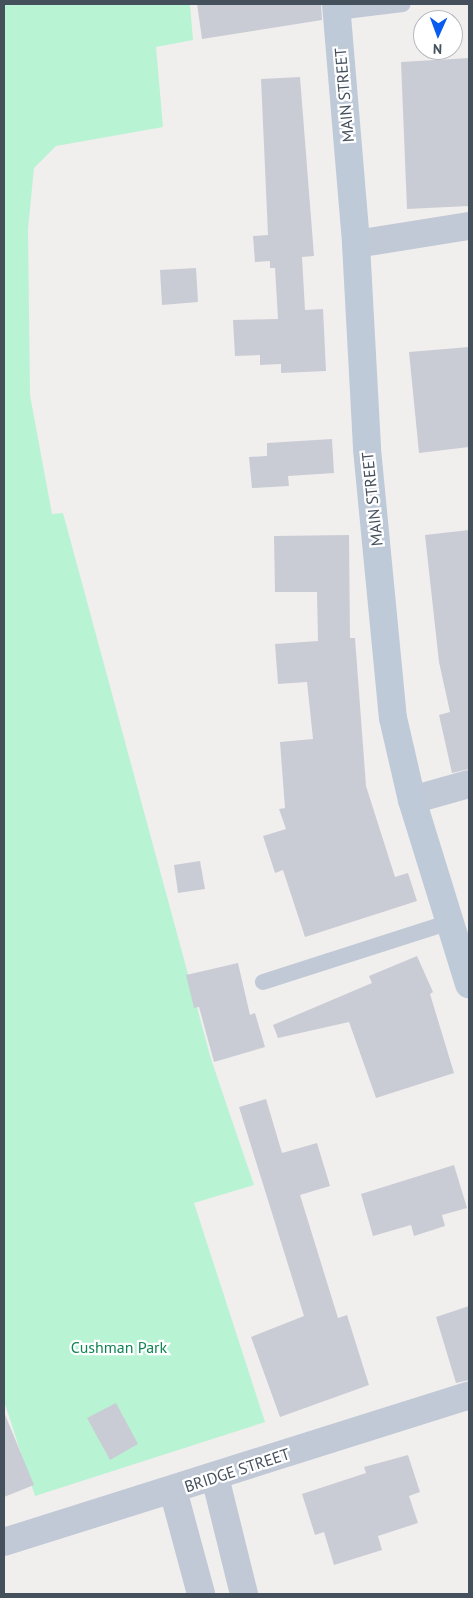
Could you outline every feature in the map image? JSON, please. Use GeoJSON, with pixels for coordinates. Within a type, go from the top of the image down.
{"type":"FeatureCollection","features":[{"type":"Feature","properties":{"kind":"main road","name":"MAIN STREET"},"geometry":{"type":"LineString","coordinates":[[336,8],[356,244],[367,449],[393,718],[412,800],[469,984]]}},
{"type":"Feature","properties":{"kind":"street"},"geometry":{"type":"LineString","coordinates":[[356,244],[469,226]]}},
{"type":"Feature","properties":{"kind":"street"},"geometry":{"type":"LineString","coordinates":[[412,800],[469,784]]}},
{"type":"Feature","properties":{"kind":"street","name":"BRIDGE STREET"},"geometry":{"type":"LineString","coordinates":[[4,1542],[469,1396]]}},
{"type":"Feature","properties":{"kind":"street"},"geometry":{"type":"LineString","coordinates":[[215,1477],[244,1594]]}},
{"type":"Feature","properties":{"kind":"street"},"geometry":{"type":"LineString","coordinates":[[173,1490],[201,1594]]}},
{"type":"Feature","properties":{"kind":"lane"},"geometry":{"type":"LineString","coordinates":[[336,8],[403,4]]}},
{"type":"Feature","properties":{"kind":"lane"},"geometry":{"type":"LineString","coordinates":[[263,982],[450,922]]}},
{"type":"Feature","properties":{"kind":"green space","name":"Cushman Park"},"geometry":{"type":"Polygon","coordinates":[[[4,4],[190,4],[193,40],[156,47],[163,127],[56,146],[34,168],[28,229],[30,395],[52,514],[63,513],[211,1059],[254,1185],[194,1203],[265,1422],[35,1496],[4,1401],[4,4]]]}},
{"type":"Feature","properties":{"kind":"building"},"geometry":{"type":"Polygon","coordinates":[[[197,4],[321,4],[322,20],[202,39],[197,4]]]}},
{"type":"Feature","properties":{"kind":"building"},"geometry":{"type":"Polygon","coordinates":[[[463,58],[469,58],[469,206],[407,209],[401,62],[463,60],[463,58]]]}},
{"type":"Feature","properties":{"kind":"building"},"geometry":{"type":"Polygon","coordinates":[[[300,77],[314,256],[302,257],[305,310],[323,309],[326,371],[281,373],[281,364],[260,365],[260,355],[235,356],[233,320],[278,319],[275,268],[270,268],[270,261],[255,262],[253,236],[268,235],[261,79],[300,77]]]}},
{"type":"Feature","properties":{"kind":"building"},"geometry":{"type":"Polygon","coordinates":[[[196,268],[198,302],[162,305],[160,270],[196,268]]]}},
{"type":"Feature","properties":{"kind":"building"},"geometry":{"type":"Polygon","coordinates":[[[469,347],[469,447],[419,453],[409,352],[469,347]]]}},
{"type":"Feature","properties":{"kind":"building"},"geometry":{"type":"Polygon","coordinates":[[[332,439],[334,473],[288,476],[289,486],[252,488],[249,457],[267,456],[267,443],[332,439]]]}},
{"type":"Feature","properties":{"kind":"building"},"geometry":{"type":"Polygon","coordinates":[[[469,530],[469,769],[452,773],[439,715],[450,712],[439,662],[425,535],[469,530]]]}},
{"type":"Feature","properties":{"kind":"building"},"geometry":{"type":"Polygon","coordinates":[[[349,535],[350,638],[355,638],[366,786],[395,877],[408,873],[417,901],[305,937],[283,870],[275,873],[263,836],[286,829],[279,809],[285,808],[280,742],[313,739],[307,682],[278,684],[275,644],[318,641],[317,592],[275,592],[274,536],[349,535]]]}},
{"type":"Feature","properties":{"kind":"building"},"geometry":{"type":"Polygon","coordinates":[[[200,861],[205,889],[178,893],[174,865],[200,861]]]}},
{"type":"Feature","properties":{"kind":"building"},"geometry":{"type":"Polygon","coordinates":[[[417,956],[433,992],[430,994],[454,1073],[376,1098],[349,1022],[278,1038],[273,1025],[372,983],[369,976],[417,956]]]}},
{"type":"Feature","properties":{"kind":"building"},"geometry":{"type":"Polygon","coordinates":[[[238,963],[250,1015],[255,1013],[265,1047],[214,1062],[199,1007],[194,1008],[186,975],[238,963]]]}},
{"type":"Feature","properties":{"kind":"building"},"geometry":{"type":"Polygon","coordinates":[[[266,1099],[282,1153],[317,1143],[330,1186],[300,1195],[338,1318],[347,1315],[369,1385],[280,1417],[251,1337],[304,1316],[239,1107],[266,1099]]]}},
{"type":"Feature","properties":{"kind":"building"},"geometry":{"type":"Polygon","coordinates":[[[454,1165],[467,1208],[442,1215],[445,1226],[414,1236],[411,1225],[373,1236],[361,1194],[454,1165]]]}},
{"type":"Feature","properties":{"kind":"building"},"geometry":{"type":"Polygon","coordinates":[[[469,1306],[469,1380],[456,1383],[436,1317],[469,1306]]]}},
{"type":"Feature","properties":{"kind":"building"},"geometry":{"type":"Polygon","coordinates":[[[116,1403],[138,1444],[110,1460],[87,1418],[116,1403]]]}},
{"type":"Feature","properties":{"kind":"building"},"geometry":{"type":"Polygon","coordinates":[[[4,1412],[34,1485],[4,1497],[4,1412]]]}},
{"type":"Feature","properties":{"kind":"building"},"geometry":{"type":"Polygon","coordinates":[[[408,1455],[420,1492],[409,1496],[418,1523],[378,1536],[382,1550],[334,1565],[324,1532],[315,1535],[302,1494],[366,1473],[364,1467],[408,1455]]]}}]}
